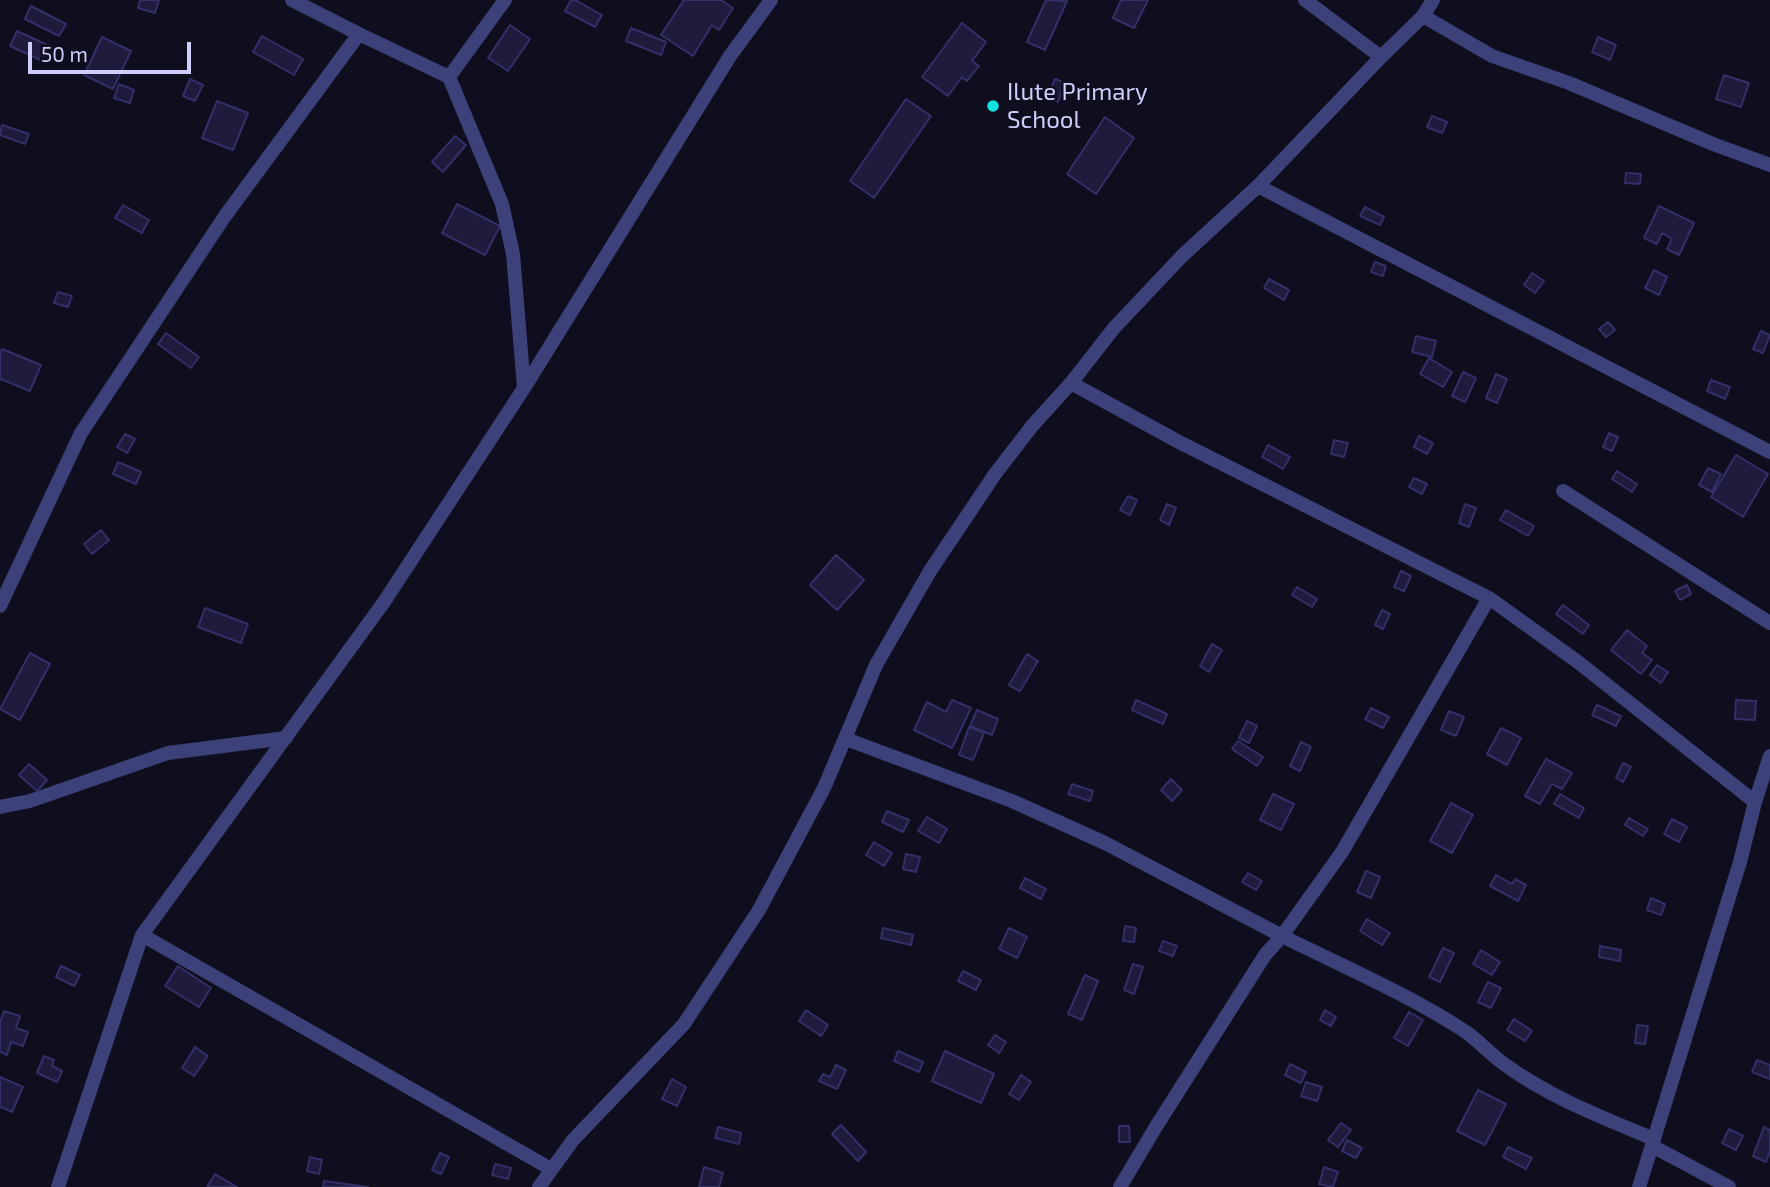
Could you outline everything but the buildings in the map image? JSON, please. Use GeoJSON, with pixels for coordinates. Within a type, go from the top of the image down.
{"type":"FeatureCollection","features":[{"type":"Feature","properties":{"kind":"street"},"geometry":{"type":"LineString","coordinates":[[292,0],[449,77],[502,204],[513,254],[524,388]]}},
{"type":"Feature","properties":{"kind":"street"},"geometry":{"type":"LineString","coordinates":[[449,77],[505,0]]}},
{"type":"Feature","properties":{"kind":"street"},"geometry":{"type":"LineString","coordinates":[[58,1187],[142,935],[384,602],[524,388],[730,57],[771,0]]}},
{"type":"Feature","properties":{"kind":"street"},"geometry":{"type":"LineString","coordinates":[[1305,0],[1381,57]]}},
{"type":"Feature","properties":{"kind":"street"},"geometry":{"type":"LineString","coordinates":[[539,1187],[573,1140],[684,1024],[759,910],[824,788],[876,665],[930,571],[995,474],[1114,328],[1182,256],[1258,186],[1423,16],[1433,0]]}},
{"type":"Feature","properties":{"kind":"street"},"geometry":{"type":"LineString","coordinates":[[1423,16],[1492,56],[1569,83],[1770,165]]}},
{"type":"Feature","properties":{"kind":"street"},"geometry":{"type":"LineString","coordinates":[[0,606],[81,433],[225,216],[359,34]]}},
{"type":"Feature","properties":{"kind":"street"},"geometry":{"type":"LineString","coordinates":[[1258,186],[1770,452]]}},
{"type":"Feature","properties":{"kind":"street"},"geometry":{"type":"LineString","coordinates":[[1071,383],[1191,449],[1489,598],[1578,662],[1755,802]]}},
{"type":"Feature","properties":{"kind":"street"},"geometry":{"type":"LineString","coordinates":[[1563,491],[1770,623]]}},
{"type":"Feature","properties":{"kind":"street"},"geometry":{"type":"LineString","coordinates":[[1120,1187],[1265,955],[1282,936],[1342,852],[1489,598]]}},
{"type":"Feature","properties":{"kind":"street"},"geometry":{"type":"LineString","coordinates":[[0,807],[30,801],[168,753],[286,738]]}},
{"type":"Feature","properties":{"kind":"street"},"geometry":{"type":"LineString","coordinates":[[846,739],[1012,801],[1105,843],[1393,991],[1466,1033],[1505,1066],[1587,1112],[1653,1142],[1729,1187]]}},
{"type":"Feature","properties":{"kind":"street"},"geometry":{"type":"LineString","coordinates":[[1640,1187],[1740,862],[1755,802],[1767,779],[1770,756]]}},
{"type":"Feature","properties":{"kind":"street"},"geometry":{"type":"LineString","coordinates":[[142,935],[551,1169]]}},
{"type":"Feature","properties":{"kind":"place","name":"Ilute Primary School"},"geometry":{"type":"Point","coordinates":[993,106]}}]}
